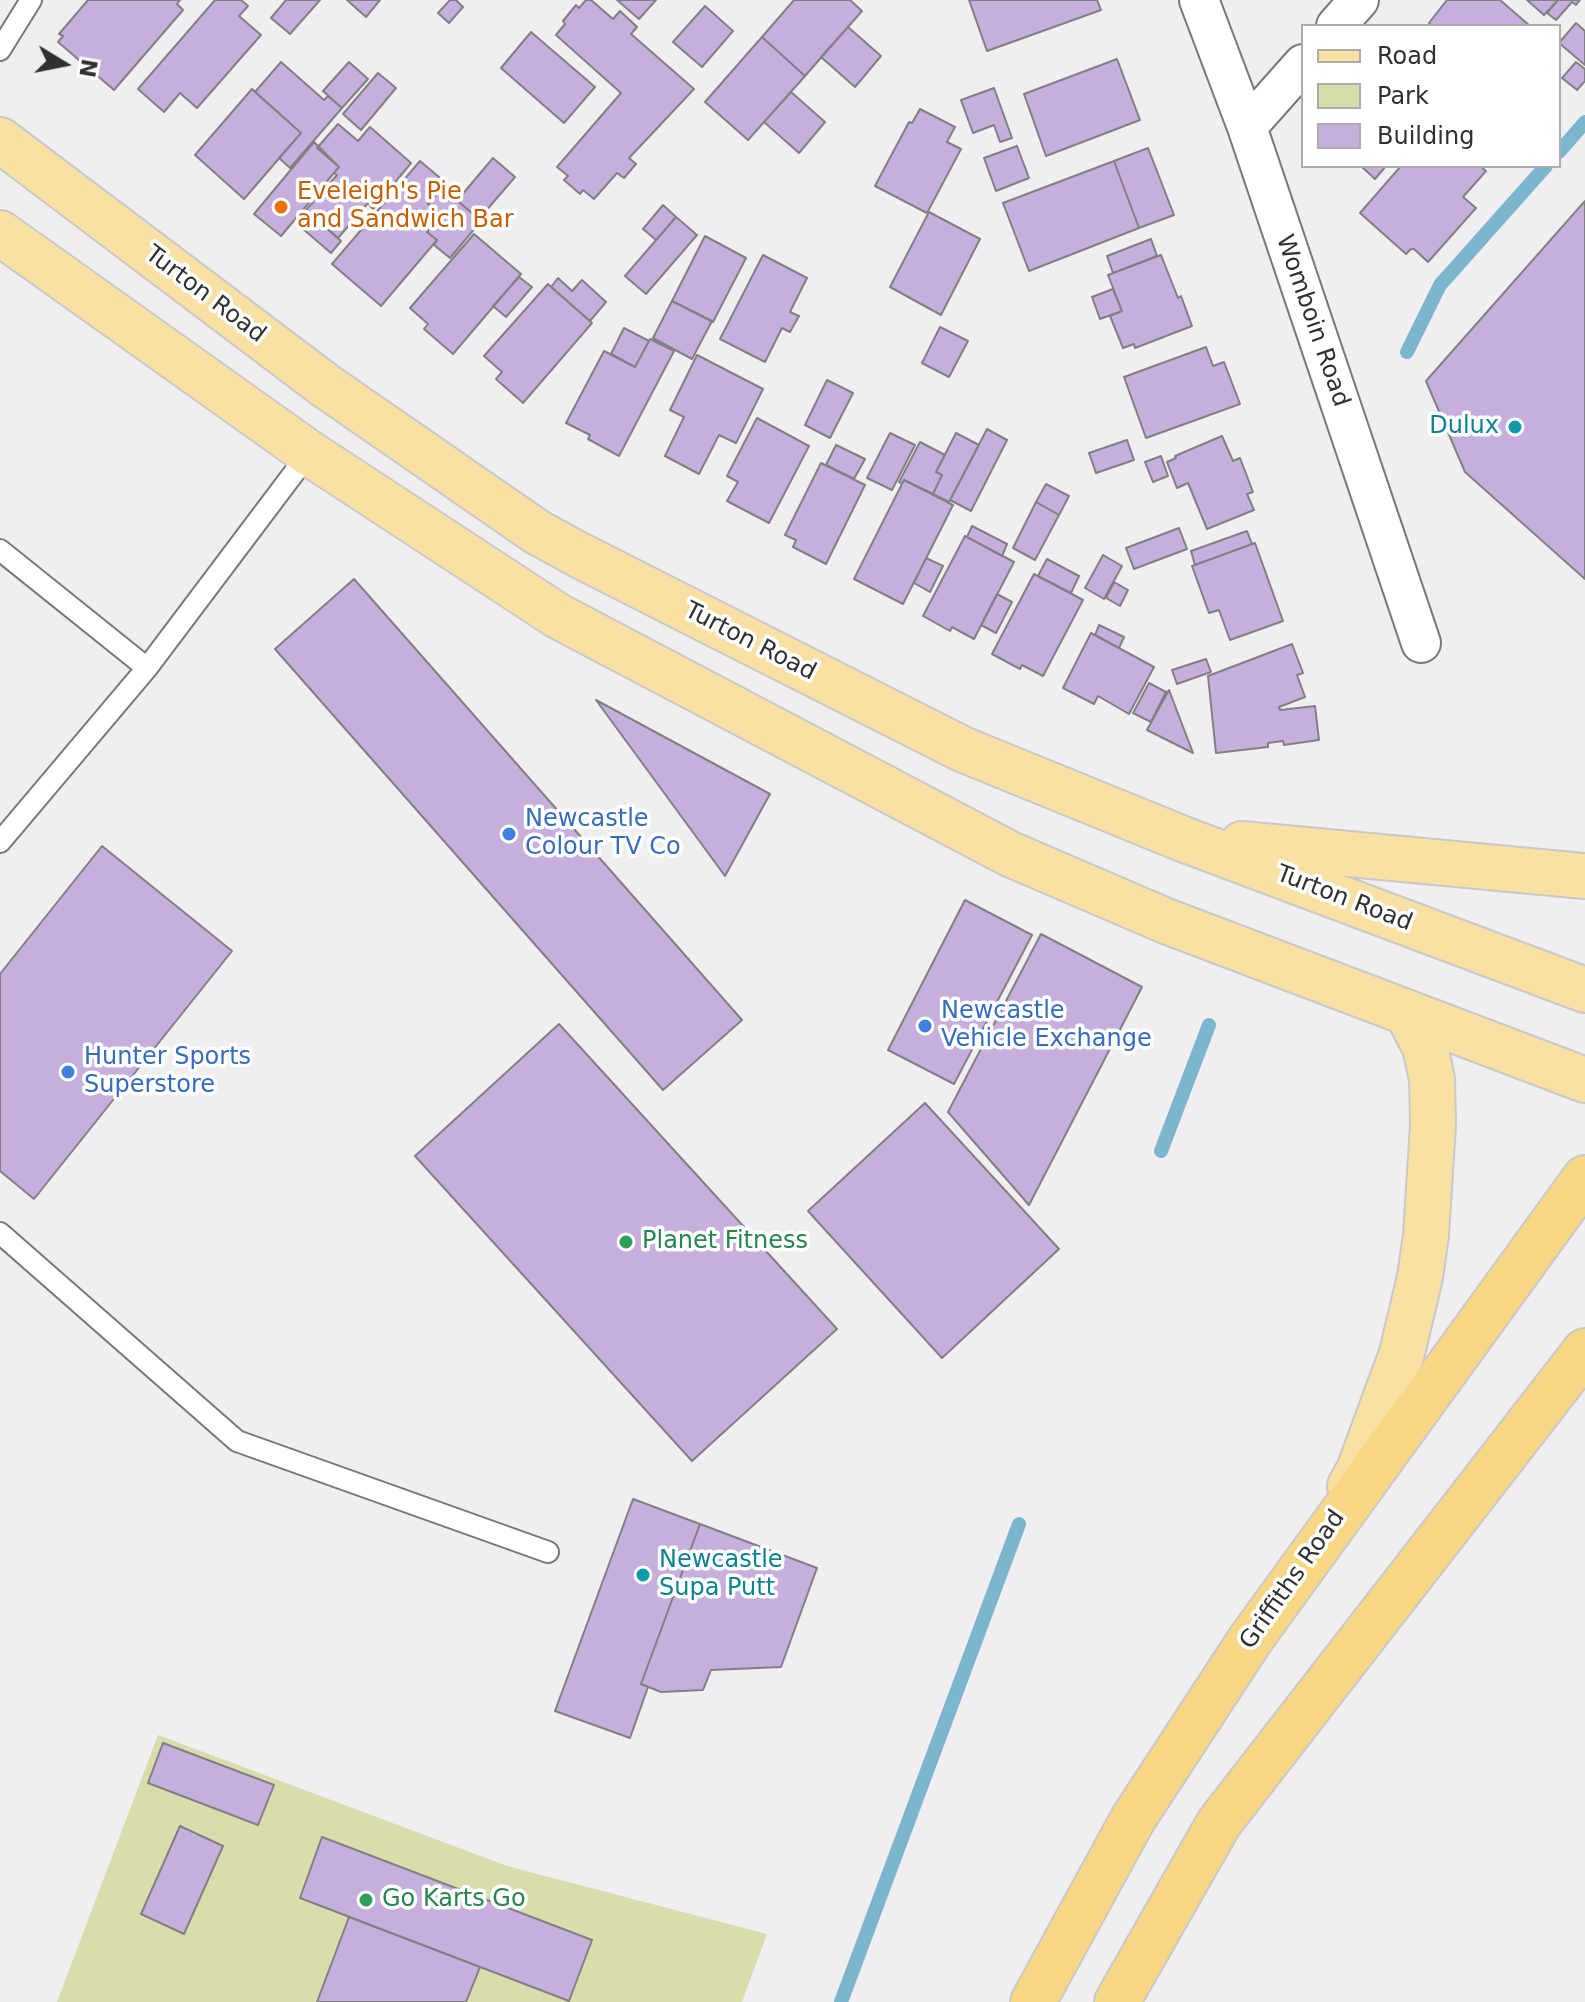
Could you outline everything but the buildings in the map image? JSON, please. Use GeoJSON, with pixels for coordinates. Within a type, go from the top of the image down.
{"type":"FeatureCollection","features":[{"type":"Feature","properties":{"kind":"highway","name":"Griffiths Road"},"geometry":{"type":"LineString","coordinates":[[1033,2002],[1133,1819],[1250,1640],[1585,1178]]}},
{"type":"Feature","properties":{"kind":"highway"},"geometry":{"type":"LineString","coordinates":[[1117,2002],[1219,1823],[1582,1357]]}},
{"type":"Feature","properties":{"kind":"main road","name":"Turton Road"},"geometry":{"type":"LineString","coordinates":[[0,140],[326,386],[537,532],[962,749],[1183,839],[1585,990]]}},
{"type":"Feature","properties":{"kind":"main road"},"geometry":{"type":"LineString","coordinates":[[0,233],[309,453],[558,616],[1010,854],[1166,921],[1585,1080]]}},
{"type":"Feature","properties":{"kind":"main road"},"geometry":{"type":"LineString","coordinates":[[1183,839],[1585,876]]}},
{"type":"Feature","properties":{"kind":"main road"},"geometry":{"type":"LineString","coordinates":[[1318,1544],[1359,1470],[1402,1353],[1420,1277],[1430,1199],[1432,1079],[1425,1047],[1407,1013]]}},
{"type":"Feature","properties":{"kind":"street","name":"Womboin Road"},"geometry":{"type":"LineString","coordinates":[[1199,0],[1247,127],[1421,643]]}},
{"type":"Feature","properties":{"kind":"street"},"geometry":{"type":"LineString","coordinates":[[1338,24],[1359,0]]}},
{"type":"Feature","properties":{"kind":"street"},"geometry":{"type":"LineString","coordinates":[[1247,127],[1301,66]]}},
{"type":"Feature","properties":{"kind":"lane"},"geometry":{"type":"LineString","coordinates":[[0,50],[31,0]]}},
{"type":"Feature","properties":{"kind":"lane"},"geometry":{"type":"LineString","coordinates":[[0,842],[147,668],[309,453]]}},
{"type":"Feature","properties":{"kind":"lane"},"geometry":{"type":"LineString","coordinates":[[0,550],[147,668]]}},
{"type":"Feature","properties":{"kind":"lane"},"geometry":{"type":"LineString","coordinates":[[0,1233],[237,1441],[548,1552]]}},
{"type":"Feature","properties":{"kind":"green space","name":"Go Karts Go"},"geometry":{"type":"Polygon","coordinates":[[[158,1735],[507,1866],[767,1934],[742,2002],[57,2002],[158,1735]]]}},
{"type":"Feature","properties":{"kind":"waterway"},"geometry":{"type":"LineString","coordinates":[[1561,150],[1585,122]]}},
{"type":"Feature","properties":{"kind":"waterway"},"geometry":{"type":"LineString","coordinates":[[1407,352],[1440,285],[1544,168]]}},
{"type":"Feature","properties":{"kind":"waterway"},"geometry":{"type":"LineString","coordinates":[[1161,1151],[1209,1025]]}},
{"type":"Feature","properties":{"kind":"waterway"},"geometry":{"type":"LineString","coordinates":[[841,2002],[1019,1524]]}},
{"type":"Feature","properties":{"kind":"place","name":"Eveleigh's Pie and Sandwich Bar"},"geometry":{"type":"Point","coordinates":[281,207]}},
{"type":"Feature","properties":{"kind":"place","name":"Dulux"},"geometry":{"type":"Point","coordinates":[1515,427]}},
{"type":"Feature","properties":{"kind":"place","name":"Newcastle Colour TV Co"},"geometry":{"type":"Point","coordinates":[509,834]}},
{"type":"Feature","properties":{"kind":"place","name":"Newcastle Vehicle Exchange"},"geometry":{"type":"Point","coordinates":[925,1026]}},
{"type":"Feature","properties":{"kind":"place","name":"Hunter Sports Superstore"},"geometry":{"type":"Point","coordinates":[68,1072]}},
{"type":"Feature","properties":{"kind":"place","name":"Planet Fitness"},"geometry":{"type":"Point","coordinates":[626,1242]}},
{"type":"Feature","properties":{"kind":"place","name":"Newcastle Supa Putt"},"geometry":{"type":"Point","coordinates":[643,1575]}},
{"type":"Feature","properties":{"kind":"place","name":"Go Karts Go"},"geometry":{"type":"Point","coordinates":[366,1900]}}]}
